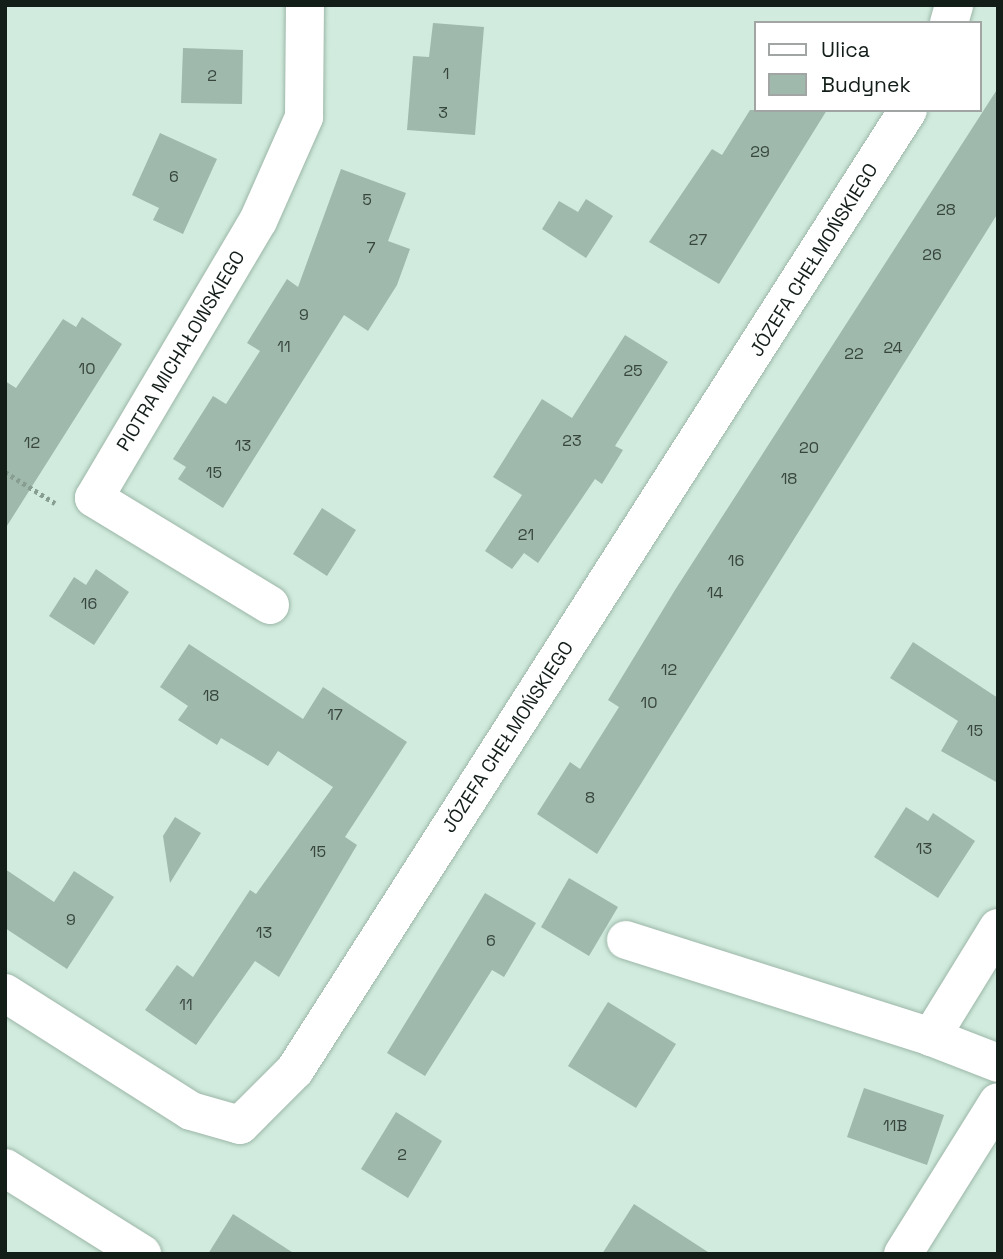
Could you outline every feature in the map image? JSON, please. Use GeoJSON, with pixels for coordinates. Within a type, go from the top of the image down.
{"type":"FeatureCollection","features":[{"type":"Feature","properties":{"kind":"street","name":"PIOTRA MICHAŁOWSKIEGO"},"geometry":{"type":"LineString","coordinates":[[94,498],[258,221],[304,117],[305,5]]}},
{"type":"Feature","properties":{"kind":"street","name":"JÓZEFA CHEŁMOŃSKIEGO"},"geometry":{"type":"LineString","coordinates":[[5,993],[191,1111],[240,1125],[295,1070],[907,112]]}},
{"type":"Feature","properties":{"kind":"street"},"geometry":{"type":"LineString","coordinates":[[94,498],[270,605]]}},
{"type":"Feature","properties":{"kind":"street"},"geometry":{"type":"LineString","coordinates":[[932,1037],[998,928]]}},
{"type":"Feature","properties":{"kind":"street"},"geometry":{"type":"LineString","coordinates":[[626,940],[932,1037],[998,1063]]}},
{"type":"Feature","properties":{"kind":"street"},"geometry":{"type":"LineString","coordinates":[[903,1254],[998,1102]]}},
{"type":"Feature","properties":{"kind":"street"},"geometry":{"type":"LineString","coordinates":[[5,1168],[142,1254]]}},
{"type":"Feature","properties":{"kind":"path"},"geometry":{"type":"LineString","coordinates":[[5,472],[67,511],[94,498]]}},
{"type":"Feature","properties":{"kind":"building"},"geometry":{"type":"Polygon","coordinates":[[[433,23],[484,27],[475,135],[407,130],[413,56],[429,57],[433,23]]]}},
{"type":"Feature","properties":{"kind":"building"},"geometry":{"type":"Polygon","coordinates":[[[183,48],[243,50],[242,104],[181,103],[183,48]]]}},
{"type":"Feature","properties":{"kind":"building"},"geometry":{"type":"Polygon","coordinates":[[[998,88],[998,213],[597,854],[537,814],[570,762],[580,769],[619,707],[608,700],[675,590],[998,88]]]}},
{"type":"Feature","properties":{"kind":"building"},"geometry":{"type":"Polygon","coordinates":[[[750,110],[826,112],[719,284],[649,242],[712,149],[722,155],[750,110]]]}},
{"type":"Feature","properties":{"kind":"building"},"geometry":{"type":"Polygon","coordinates":[[[160,133],[217,159],[183,234],[153,220],[159,208],[132,195],[160,133]]]}},
{"type":"Feature","properties":{"kind":"building"},"geometry":{"type":"Polygon","coordinates":[[[341,169],[406,193],[388,241],[410,249],[397,285],[368,331],[344,315],[223,508],[178,479],[186,467],[173,459],[213,396],[226,404],[260,351],[247,343],[287,279],[298,287],[341,169]]]}},
{"type":"Feature","properties":{"kind":"building"},"geometry":{"type":"Polygon","coordinates":[[[586,199],[613,216],[586,258],[542,229],[559,201],[578,212],[586,199]]]}},
{"type":"Feature","properties":{"kind":"building"},"geometry":{"type":"Polygon","coordinates":[[[82,317],[122,344],[5,529],[5,381],[16,388],[63,319],[76,327],[82,317]]]}},
{"type":"Feature","properties":{"kind":"building"},"geometry":{"type":"Polygon","coordinates":[[[625,335],[668,362],[615,446],[623,450],[602,484],[595,479],[538,563],[524,553],[512,569],[485,551],[522,495],[493,477],[542,399],[572,418],[625,335]]]}},
{"type":"Feature","properties":{"kind":"building"},"geometry":{"type":"Polygon","coordinates":[[[322,508],[356,530],[327,576],[293,554],[322,508]]]}},
{"type":"Feature","properties":{"kind":"building"},"geometry":{"type":"Polygon","coordinates":[[[96,569],[129,592],[94,645],[49,616],[74,577],[86,585],[96,569]]]}},
{"type":"Feature","properties":{"kind":"building"},"geometry":{"type":"Polygon","coordinates":[[[913,642],[998,698],[998,783],[941,751],[958,721],[890,678],[913,642]]]}},
{"type":"Feature","properties":{"kind":"building"},"geometry":{"type":"Polygon","coordinates":[[[189,644],[303,719],[323,687],[407,742],[345,837],[357,845],[279,977],[255,961],[196,1045],[145,1010],[177,965],[193,977],[250,890],[256,894],[333,787],[278,751],[268,766],[221,738],[217,745],[178,720],[188,706],[160,687],[189,644]]]}},
{"type":"Feature","properties":{"kind":"building"},"geometry":{"type":"Polygon","coordinates":[[[906,807],[928,821],[933,813],[975,841],[938,898],[874,857],[906,807]]]}},
{"type":"Feature","properties":{"kind":"building"},"geometry":{"type":"Polygon","coordinates":[[[175,817],[201,833],[170,883],[163,836],[175,817]]]}},
{"type":"Feature","properties":{"kind":"building"},"geometry":{"type":"Polygon","coordinates":[[[5,869],[54,902],[74,871],[114,897],[67,969],[5,928],[5,869]]]}},
{"type":"Feature","properties":{"kind":"building"},"geometry":{"type":"Polygon","coordinates":[[[569,878],[618,907],[589,956],[541,927],[569,878]]]}},
{"type":"Feature","properties":{"kind":"building"},"geometry":{"type":"Polygon","coordinates":[[[485,893],[536,923],[504,977],[492,970],[425,1076],[387,1053],[485,893]]]}},
{"type":"Feature","properties":{"kind":"building"},"geometry":{"type":"Polygon","coordinates":[[[608,1002],[676,1044],[636,1108],[568,1066],[608,1002]]]}},
{"type":"Feature","properties":{"kind":"building"},"geometry":{"type":"Polygon","coordinates":[[[864,1088],[944,1115],[927,1165],[847,1137],[864,1088]]]}},
{"type":"Feature","properties":{"kind":"building"},"geometry":{"type":"Polygon","coordinates":[[[396,1112],[442,1141],[408,1198],[361,1169],[396,1112]]]}},
{"type":"Feature","properties":{"kind":"building"},"geometry":{"type":"Polygon","coordinates":[[[634,1204],[711,1254],[602,1254],[634,1204]]]}},
{"type":"Feature","properties":{"kind":"building"},"geometry":{"type":"Polygon","coordinates":[[[233,1214],[295,1254],[208,1254],[233,1214]]]}}]}
